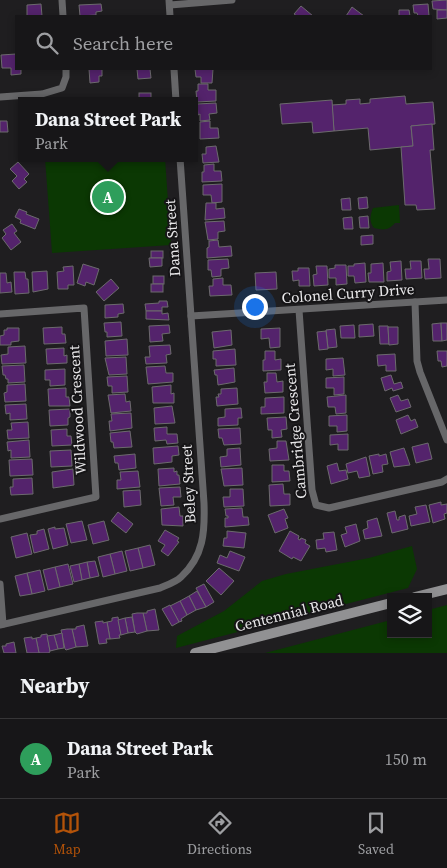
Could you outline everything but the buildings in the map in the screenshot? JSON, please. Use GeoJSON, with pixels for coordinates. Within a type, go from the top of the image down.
{"type":"FeatureCollection","features":[{"type":"Feature","properties":{"kind":"main road"},"geometry":{"type":"LineString","coordinates":[[431,593],[447,589]]}},
{"type":"Feature","properties":{"kind":"main road","name":"Centennial Road"},"geometry":{"type":"LineString","coordinates":[[195,653],[387,604]]}},
{"type":"Feature","properties":{"kind":"street"},"geometry":{"type":"LineString","coordinates":[[62,0],[63,15]]}},
{"type":"Feature","properties":{"kind":"street"},"geometry":{"type":"LineString","coordinates":[[170,15],[170,2],[232,0]]}},
{"type":"Feature","properties":{"kind":"street"},"geometry":{"type":"LineString","coordinates":[[0,96],[42,94],[62,88],[66,77],[66,70]]}},
{"type":"Feature","properties":{"kind":"street"},"geometry":{"type":"LineString","coordinates":[[174,70],[176,97]]}},
{"type":"Feature","properties":{"kind":"street","name":"Dana Street"},"geometry":{"type":"LineString","coordinates":[[180,162],[191,316]]}},
{"type":"Feature","properties":{"kind":"street","name":"Colonel Curry Drive"},"geometry":{"type":"LineString","coordinates":[[191,316],[447,300]]}},
{"type":"Feature","properties":{"kind":"street"},"geometry":{"type":"LineString","coordinates":[[415,302],[417,361],[447,440]]}},
{"type":"Feature","properties":{"kind":"street","name":"Wildwood Crescent"},"geometry":{"type":"LineString","coordinates":[[0,314],[84,308],[96,497],[0,519]]}},
{"type":"Feature","properties":{"kind":"street","name":"Cambridge Crescent"},"geometry":{"type":"LineString","coordinates":[[299,310],[312,490],[316,505],[329,508],[442,482],[447,479]]}},
{"type":"Feature","properties":{"kind":"street","name":"Beley Street"},"geometry":{"type":"LineString","coordinates":[[2,624],[160,588],[180,578],[190,566],[200,549],[204,532],[204,503],[191,316]]}},
{"type":"Feature","properties":{"kind":"street"},"geometry":{"type":"LineString","coordinates":[[0,584],[2,624]]}},
{"type":"Feature","properties":{"kind":"green space"},"geometry":{"type":"Polygon","coordinates":[[[45,162],[165,162],[171,245],[52,253],[45,162]]]}},
{"type":"Feature","properties":{"kind":"green space"},"geometry":{"type":"Polygon","coordinates":[[[399,205],[400,223],[395,223],[385,229],[374,228],[371,223],[373,208],[399,205]]]}},
{"type":"Feature","properties":{"kind":"green space"},"geometry":{"type":"Polygon","coordinates":[[[412,546],[417,569],[408,588],[176,648],[177,636],[224,611],[262,581],[286,574],[369,558],[412,546]]]}},
{"type":"Feature","properties":{"kind":"green space"},"geometry":{"type":"Polygon","coordinates":[[[447,605],[447,653],[265,653],[387,621],[387,638],[432,638],[432,609],[447,605]]]}},
{"type":"Feature","properties":{"kind":"place","name":"Dana Street Park"},"geometry":{"type":"Point","coordinates":[108,197]}}]}
